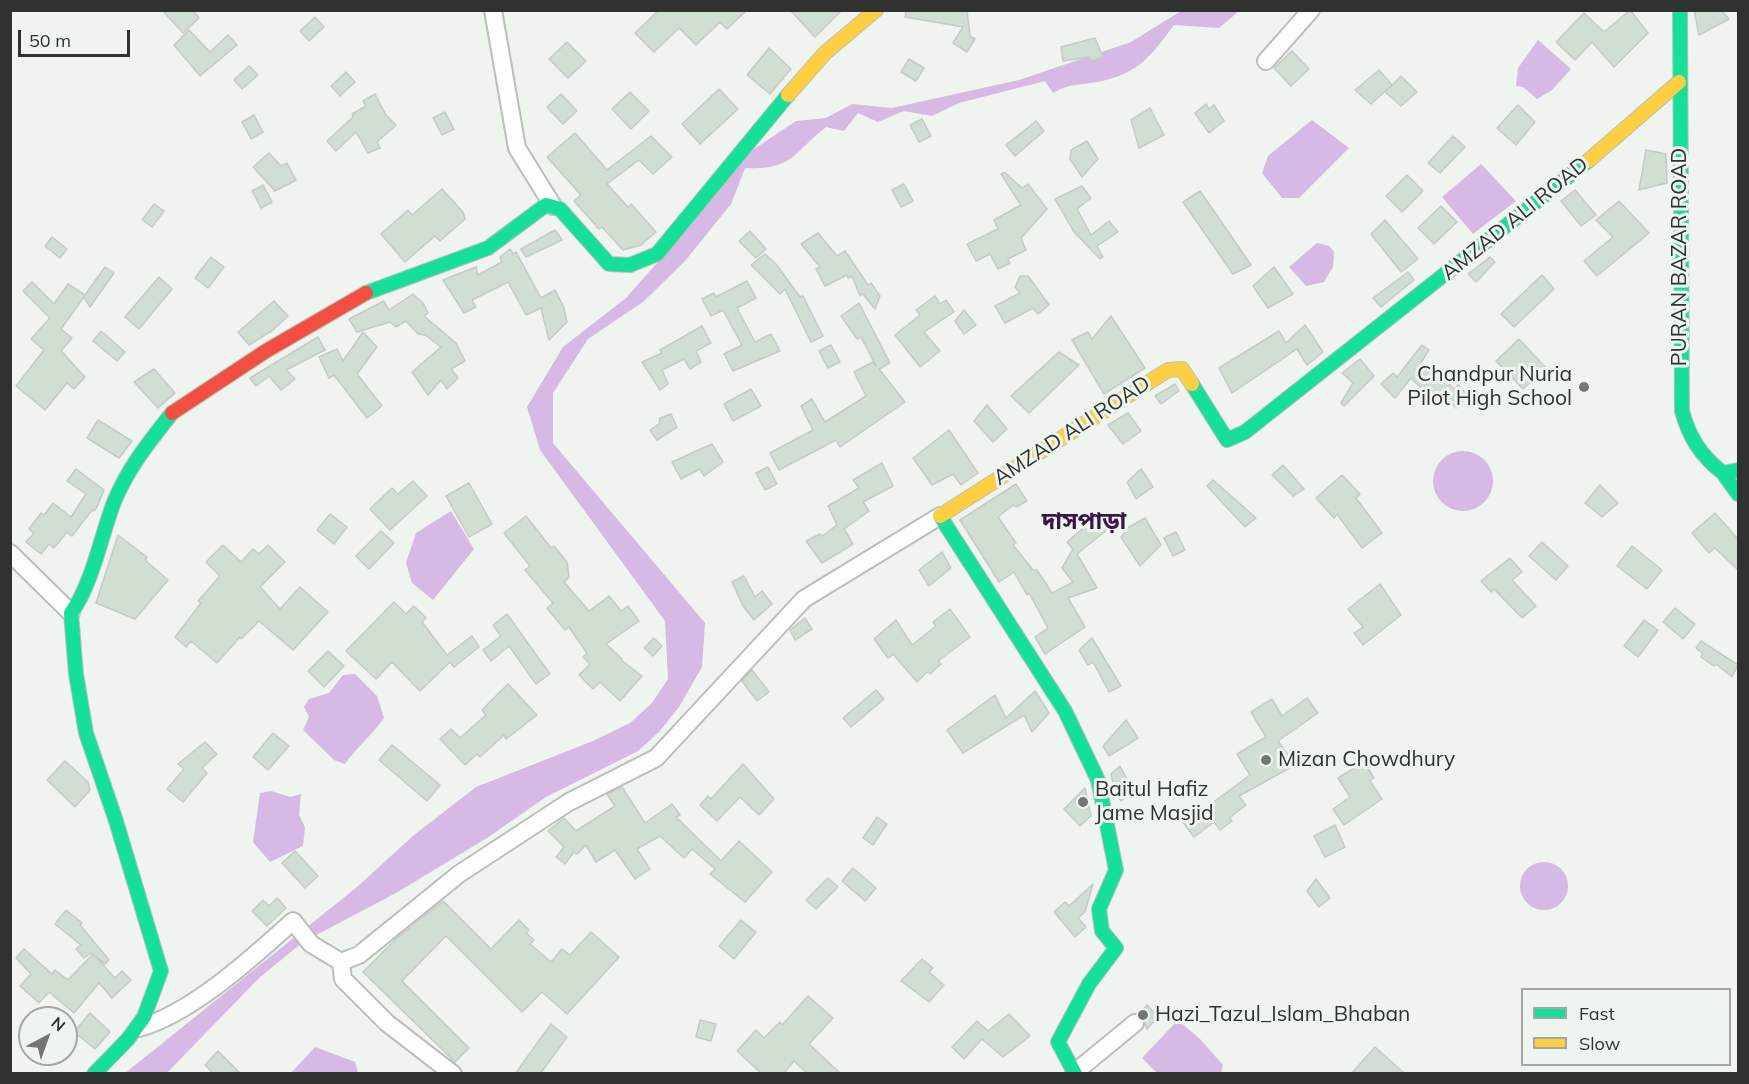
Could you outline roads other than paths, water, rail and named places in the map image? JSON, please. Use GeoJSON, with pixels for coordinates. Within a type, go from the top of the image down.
{"type":"FeatureCollection","features":[{"type":"Feature","properties":{"kind":"main road"},"geometry":{"type":"LineString","coordinates":[[94,1074],[140,1028],[156,995],[161,971],[116,821],[86,733],[76,674],[71,613],[83,597],[87,575],[115,500],[134,461],[174,411],[266,351],[369,291],[488,248],[540,208],[553,206],[560,209],[609,264],[630,265],[657,254],[825,53],[876,10]]}},
{"type":"Feature","properties":{"kind":"main road","name":"PURAN BAZAR ROAD"},"geometry":{"type":"LineString","coordinates":[[1680,10],[1682,411],[1688,434],[1697,451],[1723,473],[1738,494]]}},
{"type":"Feature","properties":{"kind":"main road","name":"AMZAD ALI ROAD"},"geometry":{"type":"LineString","coordinates":[[940,516],[1168,370],[1182,369],[1227,440],[1245,432],[1577,171],[1679,82]]}},
{"type":"Feature","properties":{"kind":"main road"},"geometry":{"type":"LineString","coordinates":[[1723,473],[1738,470]]}},
{"type":"Feature","properties":{"kind":"main road"},"geometry":{"type":"LineString","coordinates":[[940,516],[1065,711],[1098,780],[1116,870],[1099,909],[1102,931],[1116,948],[1089,984],[1058,1042],[1075,1073]]}},
{"type":"Feature","properties":{"kind":"street"},"geometry":{"type":"LineString","coordinates":[[493,10],[517,148],[553,206]]}},
{"type":"Feature","properties":{"kind":"street"},"geometry":{"type":"LineString","coordinates":[[1266,61],[1311,10]]}},
{"type":"Feature","properties":{"kind":"street"},"geometry":{"type":"LineString","coordinates":[[341,962],[359,955],[459,874],[570,802],[656,758],[804,599],[940,516]]}},
{"type":"Feature","properties":{"kind":"street"},"geometry":{"type":"LineString","coordinates":[[10,553],[71,613]]}},
{"type":"Feature","properties":{"kind":"street"},"geometry":{"type":"LineString","coordinates":[[140,1028],[163,1021],[248,961],[293,921],[311,944],[341,962]]}},
{"type":"Feature","properties":{"kind":"street"},"geometry":{"type":"LineString","coordinates":[[341,962],[343,979],[387,1023],[453,1074]]}},
{"type":"Feature","properties":{"kind":"street"},"geometry":{"type":"LineString","coordinates":[[1075,1073],[1135,1023]]}},
{"type":"Feature","properties":{"kind":"place","name":"Chandpur Nuria Pilot High School"},"geometry":{"type":"Point","coordinates":[1584,387]}},
{"type":"Feature","properties":{"kind":"place","name":"Mizan Chowdhury"},"geometry":{"type":"Point","coordinates":[1266,760]}},
{"type":"Feature","properties":{"kind":"place","name":"Baitul Hafiz Jame Masjid"},"geometry":{"type":"Point","coordinates":[1083,802]}},
{"type":"Feature","properties":{"kind":"place","name":"Hazi_Tazul_Islam_Bhaban"},"geometry":{"type":"Point","coordinates":[1143,1015]}},
{"type":"Feature","properties":{"kind":"district","name":"দাসপাড়া"},"geometry":{"type":"Point","coordinates":[1084,522]}}]}
